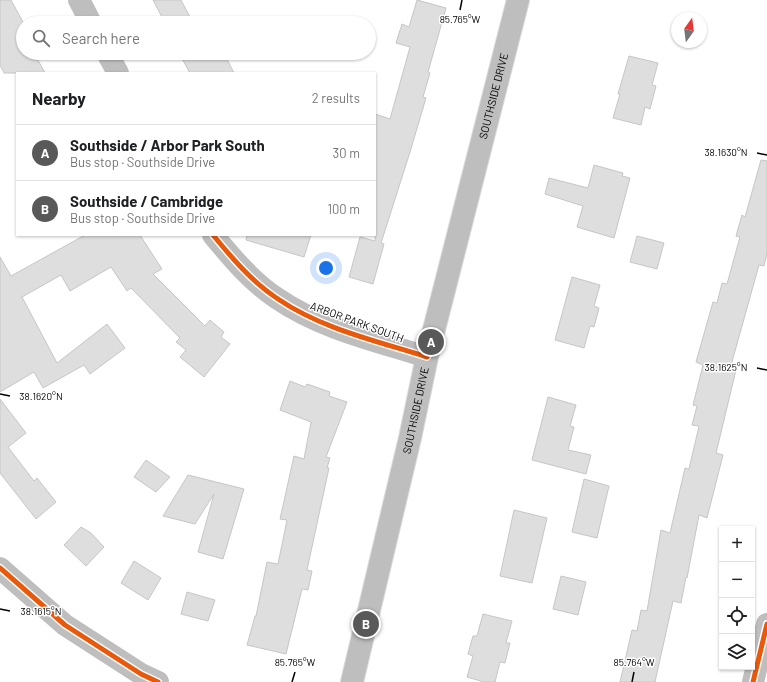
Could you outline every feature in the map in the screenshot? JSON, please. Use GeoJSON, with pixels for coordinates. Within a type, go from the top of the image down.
{"type":"FeatureCollection","features":[{"type":"Feature","properties":{"kind":"main road"},"geometry":{"type":"LineString","coordinates":[[79,0],[87,16]]}},
{"type":"Feature","properties":{"kind":"main road","name":"SOUTHSIDE DRIVE"},"geometry":{"type":"LineString","coordinates":[[352,682],[410,438],[427,357],[518,0]]}},
{"type":"Feature","properties":{"kind":"main road"},"geometry":{"type":"LineString","coordinates":[[111,60],[117,72]]}},
{"type":"Feature","properties":{"kind":"main road","name":"ARBOR PARK SOUTH"},"geometry":{"type":"LineString","coordinates":[[214,236],[230,256],[253,279],[277,298],[304,314],[351,334],[427,357]]}},
{"type":"Feature","properties":{"kind":"main road"},"geometry":{"type":"LineString","coordinates":[[0,568],[64,625],[141,674],[158,682]]}},
{"type":"Feature","properties":{"kind":"main road"},"geometry":{"type":"LineString","coordinates":[[753,682],[767,624]]}},
{"type":"Feature","properties":{"kind":"building"},"geometry":{"type":"Polygon","coordinates":[[[0,0],[11,0],[20,16],[16,16],[16,60],[38,60],[44,72],[4,73],[0,65],[0,0]]]}},
{"type":"Feature","properties":{"kind":"building"},"geometry":{"type":"Polygon","coordinates":[[[153,0],[181,0],[189,16],[161,16],[153,0]]]}},
{"type":"Feature","properties":{"kind":"building"},"geometry":{"type":"Polygon","coordinates":[[[417,0],[446,8],[428,72],[430,73],[423,97],[426,98],[381,243],[384,244],[373,284],[349,277],[360,237],[375,241],[376,114],[390,119],[410,47],[396,43],[402,24],[409,27],[417,0]]]}},
{"type":"Feature","properties":{"kind":"building"},"geometry":{"type":"Polygon","coordinates":[[[629,56],[658,63],[652,85],[656,86],[650,109],[645,107],[641,125],[613,118],[629,56]]]}},
{"type":"Feature","properties":{"kind":"building"},"geometry":{"type":"Polygon","coordinates":[[[183,60],[228,60],[234,72],[189,72],[183,60]]]}},
{"type":"Feature","properties":{"kind":"building"},"geometry":{"type":"Polygon","coordinates":[[[761,160],[767,161],[767,253],[764,266],[759,265],[730,369],[736,370],[716,453],[723,455],[707,518],[699,515],[681,603],[673,601],[655,682],[620,682],[632,630],[637,631],[641,610],[647,611],[661,530],[670,533],[685,468],[689,469],[699,426],[692,425],[697,406],[693,405],[703,365],[696,362],[713,302],[717,303],[722,283],[727,284],[740,237],[736,236],[742,215],[745,217],[761,160]]]}},
{"type":"Feature","properties":{"kind":"building"},"geometry":{"type":"Polygon","coordinates":[[[594,165],[623,173],[622,176],[630,178],[614,238],[577,227],[583,206],[545,194],[549,178],[588,188],[594,165]]]}},
{"type":"Feature","properties":{"kind":"building"},"geometry":{"type":"Polygon","coordinates":[[[83,236],[141,236],[162,269],[153,274],[205,326],[210,320],[224,332],[221,337],[230,344],[204,377],[180,357],[186,350],[176,342],[180,338],[131,288],[127,291],[111,267],[70,291],[61,275],[22,297],[57,363],[107,324],[125,348],[90,374],[84,365],[43,388],[34,372],[0,392],[0,257],[11,276],[83,236]]]}},
{"type":"Feature","properties":{"kind":"building"},"geometry":{"type":"Polygon","coordinates":[[[247,236],[311,236],[304,257],[246,240],[247,236]]]}},
{"type":"Feature","properties":{"kind":"building"},"geometry":{"type":"Polygon","coordinates":[[[637,236],[664,243],[657,269],[630,262],[637,236]]]}},
{"type":"Feature","properties":{"kind":"building"},"geometry":{"type":"Polygon","coordinates":[[[572,277],[600,285],[594,306],[599,308],[594,327],[590,326],[584,348],[555,340],[572,277]]]}},
{"type":"Feature","properties":{"kind":"building"},"geometry":{"type":"Polygon","coordinates":[[[290,381],[305,387],[307,384],[330,392],[329,396],[347,402],[326,457],[330,458],[327,468],[329,468],[307,570],[312,571],[308,590],[302,589],[286,654],[247,645],[256,616],[267,562],[278,564],[287,520],[280,519],[294,456],[304,459],[311,422],[280,410],[290,381]]]}},
{"type":"Feature","properties":{"kind":"building"},"geometry":{"type":"Polygon","coordinates":[[[548,397],[576,405],[570,426],[574,427],[568,450],[591,455],[586,474],[532,460],[548,397]]]}},
{"type":"Feature","properties":{"kind":"building"},"geometry":{"type":"Polygon","coordinates":[[[0,399],[26,433],[8,447],[34,481],[37,478],[56,502],[36,519],[0,473],[0,399]]]}},
{"type":"Feature","properties":{"kind":"building"},"geometry":{"type":"Polygon","coordinates":[[[146,460],[170,477],[156,492],[134,477],[146,460]]]}},
{"type":"Feature","properties":{"kind":"building"},"geometry":{"type":"Polygon","coordinates":[[[188,475],[244,489],[223,559],[198,552],[214,494],[195,524],[163,516],[188,475]]]}},
{"type":"Feature","properties":{"kind":"building"},"geometry":{"type":"Polygon","coordinates":[[[584,479],[609,486],[597,538],[572,532],[584,479]]]}},
{"type":"Feature","properties":{"kind":"building"},"geometry":{"type":"Polygon","coordinates":[[[514,510],[547,518],[532,583],[500,576],[514,510]]]}},
{"type":"Feature","properties":{"kind":"building"},"geometry":{"type":"Polygon","coordinates":[[[81,527],[91,533],[104,547],[86,566],[64,545],[81,527]]]}},
{"type":"Feature","properties":{"kind":"building"},"geometry":{"type":"Polygon","coordinates":[[[134,561],[161,578],[148,600],[121,583],[134,561]]]}},
{"type":"Feature","properties":{"kind":"building"},"geometry":{"type":"Polygon","coordinates":[[[561,576],[586,582],[578,615],[553,609],[561,576]]]}},
{"type":"Feature","properties":{"kind":"building"},"geometry":{"type":"Polygon","coordinates":[[[187,592],[215,600],[208,621],[181,614],[187,592]]]}},
{"type":"Feature","properties":{"kind":"building"},"geometry":{"type":"Polygon","coordinates":[[[483,614],[512,621],[506,643],[510,643],[505,663],[500,662],[495,682],[484,682],[467,677],[473,656],[468,654],[473,636],[477,636],[483,614]]]}},
{"type":"Feature","properties":{"kind":"cycle path"},"geometry":{"type":"LineString","coordinates":[[214,236],[251,277],[278,299],[295,309],[331,326],[369,340],[427,357]]}},
{"type":"Feature","properties":{"kind":"cycle path"},"geometry":{"type":"LineString","coordinates":[[0,568],[65,625],[141,674],[158,682]]}},
{"type":"Feature","properties":{"kind":"cycle path"},"geometry":{"type":"LineString","coordinates":[[753,682],[767,624]]}},
{"type":"Feature","properties":{"kind":"place","name":"Southside / Arbor Park South"},"geometry":{"type":"Point","coordinates":[431,342]}},
{"type":"Feature","properties":{"kind":"place","name":"Southside / Cambridge"},"geometry":{"type":"Point","coordinates":[366,624]}}]}
